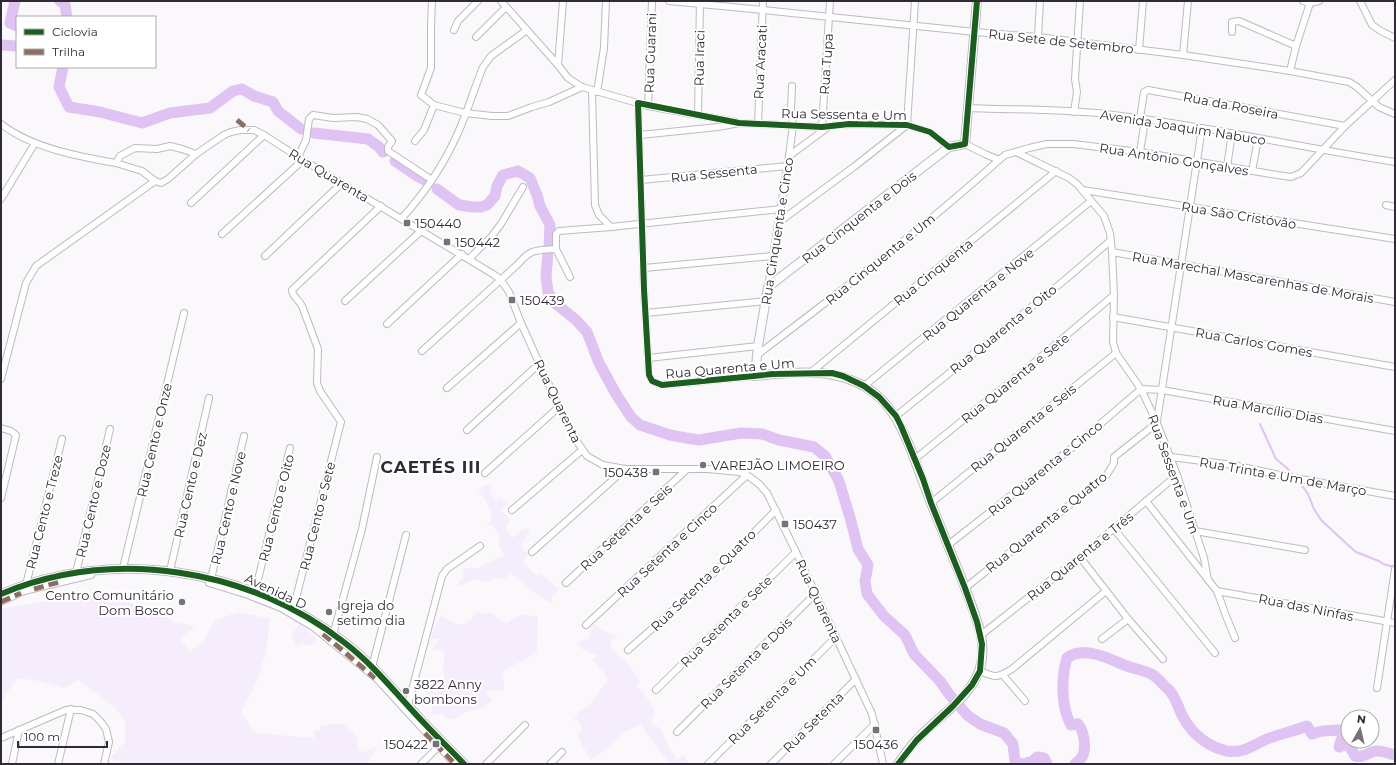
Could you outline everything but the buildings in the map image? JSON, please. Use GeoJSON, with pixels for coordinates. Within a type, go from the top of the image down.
{"type":"FeatureCollection","features":[{"type":"Feature","properties":{"kind":"street"},"geometry":{"type":"LineString","coordinates":[[432,1],[430,68],[421,95],[434,105],[465,113],[508,116],[549,102],[582,87]]}},
{"type":"Feature","properties":{"kind":"street"},"geometry":{"type":"LineString","coordinates":[[454,30],[458,21],[478,1]]}},
{"type":"Feature","properties":{"kind":"street"},"geometry":{"type":"LineString","coordinates":[[501,1],[568,78],[582,87],[648,106],[698,114],[739,123]]}},
{"type":"Feature","properties":{"kind":"street"},"geometry":{"type":"LineString","coordinates":[[558,65],[563,1]]}},
{"type":"Feature","properties":{"kind":"street"},"geometry":{"type":"LineString","coordinates":[[606,1],[604,48],[594,91],[595,205],[599,215],[611,228]]}},
{"type":"Feature","properties":{"kind":"street","name":"Rua Guarani"},"geometry":{"type":"LineString","coordinates":[[648,106],[652,1]]}},
{"type":"Feature","properties":{"kind":"street","name":"Rua Sete de Setembro"},"geometry":{"type":"LineString","coordinates":[[670,1],[700,2],[914,26],[1038,37],[1183,55],[1290,71],[1349,82],[1373,100],[1379,107],[1395,114]]}},
{"type":"Feature","properties":{"kind":"street","name":"Rua Aracati"},"geometry":{"type":"LineString","coordinates":[[758,124],[763,1]]}},
{"type":"Feature","properties":{"kind":"street","name":"Rua Tupa"},"geometry":{"type":"LineString","coordinates":[[825,127],[830,1]]}},
{"type":"Feature","properties":{"kind":"street"},"geometry":{"type":"LineString","coordinates":[[779,222],[855,166],[907,125],[915,1]]}},
{"type":"Feature","properties":{"kind":"street"},"geometry":{"type":"LineString","coordinates":[[965,144],[977,1]]}},
{"type":"Feature","properties":{"kind":"street"},"geometry":{"type":"LineString","coordinates":[[1038,37],[1040,1]]}},
{"type":"Feature","properties":{"kind":"street"},"geometry":{"type":"LineString","coordinates":[[1074,112],[1077,92],[1075,79],[1080,1]]}},
{"type":"Feature","properties":{"kind":"street"},"geometry":{"type":"LineString","coordinates":[[1139,50],[1143,1]]}},
{"type":"Feature","properties":{"kind":"street"},"geometry":{"type":"LineString","coordinates":[[1183,55],[1188,1]]}},
{"type":"Feature","properties":{"kind":"street"},"geometry":{"type":"LineString","coordinates":[[1303,1],[1310,3],[1319,1]]}},
{"type":"Feature","properties":{"kind":"street"},"geometry":{"type":"LineString","coordinates":[[1360,1],[1372,25],[1380,31],[1395,38]]}},
{"type":"Feature","properties":{"kind":"street","name":"Rua Iraci"},"geometry":{"type":"LineString","coordinates":[[698,114],[700,2]]}},
{"type":"Feature","properties":{"kind":"street"},"geometry":{"type":"LineString","coordinates":[[1290,71],[1296,46],[1310,3]]}},
{"type":"Feature","properties":{"kind":"street"},"geometry":{"type":"LineString","coordinates":[[476,37],[506,7]]}},
{"type":"Feature","properties":{"kind":"street"},"geometry":{"type":"LineString","coordinates":[[1232,32],[1232,22],[1238,21],[1296,46]]}},
{"type":"Feature","properties":{"kind":"street"},"geometry":{"type":"LineString","coordinates":[[401,219],[417,201],[432,180],[457,136],[483,67],[488,60],[527,30]]}},
{"type":"Feature","properties":{"kind":"street","name":"Rua Antônio Gonçalves"},"geometry":{"type":"LineString","coordinates":[[1016,152],[1047,144],[1061,143],[1140,152],[1291,177],[1301,173],[1345,126],[1395,80]]}},
{"type":"Feature","properties":{"kind":"street","name":"Rua Cinquenta e Cinco"},"geometry":{"type":"LineString","coordinates":[[755,376],[789,156],[792,126],[792,86]]}},
{"type":"Feature","properties":{"kind":"street","name":"Rua da Roseira"},"geometry":{"type":"LineString","coordinates":[[1142,119],[1144,92],[1148,90],[1345,126]]}},
{"type":"Feature","properties":{"kind":"street","name":"Rua Quarenta e Um"},"geometry":{"type":"LineString","coordinates":[[638,103],[648,358],[649,375],[652,381],[662,385],[773,374],[810,373],[843,376],[864,386],[879,397],[896,416],[915,459],[965,588],[981,635],[982,644],[980,671],[972,684],[964,695],[917,740],[898,764]]}},
{"type":"Feature","properties":{"kind":"street"},"geometry":{"type":"LineString","coordinates":[[415,141],[424,130],[434,105]]}},
{"type":"Feature","properties":{"kind":"street","name":"Avenida Joaquim Nabuco"},"geometry":{"type":"LineString","coordinates":[[969,108],[1104,114],[1202,128],[1395,162]]}},
{"type":"Feature","properties":{"kind":"street"},"geometry":{"type":"LineString","coordinates":[[222,234],[300,158],[306,140],[309,119],[313,115],[340,118],[361,118],[378,125],[392,140],[388,147],[388,151],[432,180]]}},
{"type":"Feature","properties":{"kind":"street"},"geometry":{"type":"LineString","coordinates":[[1140,152],[1142,119]]}},
{"type":"Feature","properties":{"kind":"street","name":"Rua Sessenta e Um"},"geometry":{"type":"LineString","coordinates":[[640,135],[718,127],[739,123],[825,127],[849,124],[907,125],[930,132],[949,147]]}},
{"type":"Feature","properties":{"kind":"street"},"geometry":{"type":"LineString","coordinates":[[1,124],[12,132],[35,143],[142,171],[155,181],[161,183],[165,182],[196,154],[170,146],[156,149],[135,148],[120,156],[116,163]]}},
{"type":"Feature","properties":{"kind":"street"},"geometry":{"type":"LineString","coordinates":[[789,156],[825,127]]}},
{"type":"Feature","properties":{"kind":"street"},"geometry":{"type":"LineString","coordinates":[[1157,423],[1202,128]]}},
{"type":"Feature","properties":{"kind":"street","name":"Rua Quarenta"},"geometry":{"type":"LineString","coordinates":[[196,154],[230,132],[248,130],[264,135],[493,274],[500,280],[509,292],[521,323],[559,407],[582,450],[587,456],[603,465],[625,469],[726,470],[739,472],[747,475],[759,484],[767,493],[776,510],[872,714],[883,764]]}},
{"type":"Feature","properties":{"kind":"street"},"geometry":{"type":"LineString","coordinates":[[1226,167],[1232,133]]}},
{"type":"Feature","properties":{"kind":"street"},"geometry":{"type":"LineString","coordinates":[[191,203],[264,135]]}},
{"type":"Feature","properties":{"kind":"street"},"geometry":{"type":"LineString","coordinates":[[1252,171],[1258,139]]}},
{"type":"Feature","properties":{"kind":"street"},"geometry":{"type":"LineString","coordinates":[[1,199],[35,143]]}},
{"type":"Feature","properties":{"kind":"street"},"geometry":{"type":"LineString","coordinates":[[949,147],[965,144],[1000,160],[1005,155],[1016,152]]}},
{"type":"Feature","properties":{"kind":"street","name":"Rua Cinquenta e Dois"},"geometry":{"type":"LineString","coordinates":[[768,287],[949,147]]}},
{"type":"Feature","properties":{"kind":"street","name":"Rua Sessenta e Um"},"geometry":{"type":"LineString","coordinates":[[1016,152],[1069,178],[1083,190],[1104,216],[1110,233],[1112,252],[1114,295],[1113,342],[1116,353],[1141,388],[1157,423],[1171,457],[1204,558],[1208,580],[1217,591],[1235,638]]}},
{"type":"Feature","properties":{"kind":"street","name":"Rua Cinquenta e Um"},"geometry":{"type":"LineString","coordinates":[[758,350],[863,274],[1000,160]]}},
{"type":"Feature","properties":{"kind":"street","name":"Rua Sessenta"},"geometry":{"type":"LineString","coordinates":[[641,180],[787,166]]}},
{"type":"Feature","properties":{"kind":"street","name":"Rua Cinquenta"},"geometry":{"type":"LineString","coordinates":[[810,373],[1056,171]]}},
{"type":"Feature","properties":{"kind":"street"},"geometry":{"type":"LineString","coordinates":[[1,379],[26,283],[36,266],[155,181]]}},
{"type":"Feature","properties":{"kind":"street"},"geometry":{"type":"LineString","coordinates":[[265,256],[342,183]]}},
{"type":"Feature","properties":{"kind":"street"},"geometry":{"type":"LineString","coordinates":[[470,259],[501,224],[523,187]]}},
{"type":"Feature","properties":{"kind":"street","name":"Rua São Cristóvão"},"geometry":{"type":"LineString","coordinates":[[1083,190],[1395,239]]}},
{"type":"Feature","properties":{"kind":"street","name":"Rua Quarenta e Nove"},"geometry":{"type":"LineString","coordinates":[[864,386],[1091,201]]}},
{"type":"Feature","properties":{"kind":"street"},"geometry":{"type":"LineString","coordinates":[[1386,205],[1395,206]]}},
{"type":"Feature","properties":{"kind":"street","name":"Rua Cento e Sete"},"geometry":{"type":"LineString","coordinates":[[293,610],[341,422],[320,391],[317,383],[318,349],[302,306],[293,294],[292,290],[381,206]]}},
{"type":"Feature","properties":{"kind":"street"},"geometry":{"type":"LineString","coordinates":[[570,277],[556,249],[556,234],[559,231],[611,228],[781,209]]}},
{"type":"Feature","properties":{"kind":"street"},"geometry":{"type":"LineString","coordinates":[[345,301],[421,231]]}},
{"type":"Feature","properties":{"kind":"street","name":"Rua Quarenta e Oito"},"geometry":{"type":"LineString","coordinates":[[896,416],[1066,279],[1110,241]]}},
{"type":"Feature","properties":{"kind":"street"},"geometry":{"type":"LineString","coordinates":[[422,351],[527,254],[537,250],[556,249]]}},
{"type":"Feature","properties":{"kind":"street","name":"Rua Marechal Mascarenhas de Morais"},"geometry":{"type":"LineString","coordinates":[[1112,252],[1395,302]]}},
{"type":"Feature","properties":{"kind":"street"},"geometry":{"type":"LineString","coordinates":[[387,324],[462,254]]}},
{"type":"Feature","properties":{"kind":"street"},"geometry":{"type":"LineString","coordinates":[[644,268],[773,256]]}},
{"type":"Feature","properties":{"kind":"street","name":"Rua Quarenta e Sete"},"geometry":{"type":"LineString","coordinates":[[915,459],[1030,366],[1114,295]]}},
{"type":"Feature","properties":{"kind":"street"},"geometry":{"type":"LineString","coordinates":[[646,313],[766,301]]}},
{"type":"Feature","properties":{"kind":"street","name":"Rua Cento e Onze"},"geometry":{"type":"LineString","coordinates":[[123,568],[184,313]]}},
{"type":"Feature","properties":{"kind":"street","name":"Rua Carlos Gomes"},"geometry":{"type":"LineString","coordinates":[[1113,317],[1395,367]]}},
{"type":"Feature","properties":{"kind":"street"},"geometry":{"type":"LineString","coordinates":[[447,388],[521,323]]}},
{"type":"Feature","properties":{"kind":"street"},"geometry":{"type":"LineString","coordinates":[[648,358],[758,350]]}},
{"type":"Feature","properties":{"kind":"street","name":"Rua Quarenta e Seis"},"geometry":{"type":"LineString","coordinates":[[931,503],[1116,353]]}},
{"type":"Feature","properties":{"kind":"street"},"geometry":{"type":"LineString","coordinates":[[467,430],[540,363]]}},
{"type":"Feature","properties":{"kind":"street","name":"Rua Marcílio Dias"},"geometry":{"type":"LineString","coordinates":[[1141,388],[1162,390],[1395,431]]}},
{"type":"Feature","properties":{"kind":"street","name":"Rua Quarenta e Cinco"},"geometry":{"type":"LineString","coordinates":[[948,545],[1078,443],[1141,388]]}},
{"type":"Feature","properties":{"kind":"street","name":"Rua Cento e Dez"},"geometry":{"type":"LineString","coordinates":[[170,571],[210,398]]}},
{"type":"Feature","properties":{"kind":"street"},"geometry":{"type":"LineString","coordinates":[[485,473],[559,407]]}},
{"type":"Feature","properties":{"kind":"street","name":"Rua Quarenta e Quatro"},"geometry":{"type":"LineString","coordinates":[[965,588],[1106,476],[1114,463],[1114,457],[1157,423]]}},
{"type":"Feature","properties":{"kind":"street"},"geometry":{"type":"LineString","coordinates":[[1,428],[11,431],[16,436],[1,498]]}},
{"type":"Feature","properties":{"kind":"street","name":"Rua Cento e Doze"},"geometry":{"type":"LineString","coordinates":[[76,573],[110,429]]}},
{"type":"Feature","properties":{"kind":"street","name":"Rua Cento e Nove"},"geometry":{"type":"LineString","coordinates":[[211,579],[244,436]]}},
{"type":"Feature","properties":{"kind":"street","name":"Rua Cento e Treze"},"geometry":{"type":"LineString","coordinates":[[26,585],[62,440]]}},
{"type":"Feature","properties":{"kind":"street","name":"Rua Cento e Oito"},"geometry":{"type":"LineString","coordinates":[[255,592],[290,448]]}},
{"type":"Feature","properties":{"kind":"street"},"geometry":{"type":"LineString","coordinates":[[512,510],[582,450]]}},
{"type":"Feature","properties":{"kind":"street"},"geometry":{"type":"LineString","coordinates":[[333,634],[362,529],[377,457]]}},
{"type":"Feature","properties":{"kind":"street","name":"Rua Trinta e Um de Março"},"geometry":{"type":"LineString","coordinates":[[1171,457],[1233,465],[1289,477],[1395,496]]}},
{"type":"Feature","properties":{"kind":"street"},"geometry":{"type":"LineString","coordinates":[[532,552],[625,469]]}},
{"type":"Feature","properties":{"kind":"street","name":"Rua Setenta e Seis"},"geometry":{"type":"LineString","coordinates":[[566,583],[686,470]]}},
{"type":"Feature","properties":{"kind":"street","name":"Rua Setenta e Cinco"},"geometry":{"type":"LineString","coordinates":[[586,625],[747,475]]}},
{"type":"Feature","properties":{"kind":"street","name":"Rua Quarenta e Três"},"geometry":{"type":"LineString","coordinates":[[981,635],[1080,557],[1177,475]]}},
{"type":"Feature","properties":{"kind":"street"},"geometry":{"type":"LineString","coordinates":[[1146,501],[1208,580]]}},
{"type":"Feature","properties":{"kind":"street","name":"Rua Setenta e Quatro"},"geometry":{"type":"LineString","coordinates":[[628,650],[707,580],[776,510]]}},
{"type":"Feature","properties":{"kind":"street"},"geometry":{"type":"LineString","coordinates":[[1114,529],[1215,653]]}},
{"type":"Feature","properties":{"kind":"street"},"geometry":{"type":"LineString","coordinates":[[1195,531],[1305,550]]}},
{"type":"Feature","properties":{"kind":"street"},"geometry":{"type":"LineString","coordinates":[[372,667],[406,535]]}},
{"type":"Feature","properties":{"kind":"street"},"geometry":{"type":"LineString","coordinates":[[408,706],[442,576],[447,569],[480,546]]}},
{"type":"Feature","properties":{"kind":"street","name":"Rua Setenta e Sete"},"geometry":{"type":"LineString","coordinates":[[656,690],[796,552]]}},
{"type":"Feature","properties":{"kind":"street"},"geometry":{"type":"LineString","coordinates":[[1080,557],[1128,620],[1163,659]]}},
{"type":"Feature","properties":{"kind":"street","name":"Avenida D"},"geometry":{"type":"LineString","coordinates":[[1,594],[26,585],[76,573],[123,568],[170,571],[236,584],[293,610],[333,634],[346,644],[372,667],[408,706],[441,745],[454,764]]}},
{"type":"Feature","properties":{"kind":"street"},"geometry":{"type":"LineString","coordinates":[[1377,688],[1395,569]]}},
{"type":"Feature","properties":{"kind":"street","name":"Avenida D"},"geometry":{"type":"LineString","coordinates":[[1,602],[24,591],[102,572],[163,573],[214,584],[248,595],[281,608],[313,626],[377,679],[441,745],[464,764]]}},
{"type":"Feature","properties":{"kind":"street"},"geometry":{"type":"LineString","coordinates":[[980,671],[991,676],[997,677],[1003,675],[1106,591]]}},
{"type":"Feature","properties":{"kind":"street","name":"Rua das Ninfas"},"geometry":{"type":"LineString","coordinates":[[1217,591],[1395,623]]}},
{"type":"Feature","properties":{"kind":"street","name":"Rua Setenta e Dois"},"geometry":{"type":"LineString","coordinates":[[677,732],[816,594]]}},
{"type":"Feature","properties":{"kind":"street"},"geometry":{"type":"LineString","coordinates":[[1102,639],[1128,620]]}},
{"type":"Feature","properties":{"kind":"street","name":"Rua Setenta e Um"},"geometry":{"type":"LineString","coordinates":[[708,764],[836,637]]}},
{"type":"Feature","properties":{"kind":"street"},"geometry":{"type":"LineString","coordinates":[[1003,675],[1025,701]]}},
{"type":"Feature","properties":{"kind":"street","name":"Rua Setenta"},"geometry":{"type":"LineString","coordinates":[[771,764],[856,679]]}},
{"type":"Feature","properties":{"kind":"street"},"geometry":{"type":"LineString","coordinates":[[58,764],[71,709]]}},
{"type":"Feature","properties":{"kind":"street"},"geometry":{"type":"LineString","coordinates":[[1,738],[59,713],[71,709],[81,710],[93,714],[106,729],[109,742],[104,764]]}},
{"type":"Feature","properties":{"kind":"street"},"geometry":{"type":"LineString","coordinates":[[834,764],[875,724]]}},
{"type":"Feature","properties":{"kind":"street"},"geometry":{"type":"LineString","coordinates":[[486,764],[525,725]]}},
{"type":"Feature","properties":{"kind":"street"},"geometry":{"type":"LineString","coordinates":[[12,764],[19,730]]}},
{"type":"Feature","properties":{"kind":"street"},"geometry":{"type":"LineString","coordinates":[[421,764],[441,745]]}},
{"type":"Feature","properties":{"kind":"street"},"geometry":{"type":"LineString","coordinates":[[550,764],[562,752]]}},
{"type":"Feature","properties":{"kind":"shaded area"},"geometry":{"type":"Polygon","coordinates":[[[492,484],[490,493],[496,501],[500,498],[507,503],[501,511],[510,519],[506,528],[513,538],[522,530],[530,528],[521,545],[524,552],[532,550],[523,562],[537,576],[541,573],[559,589],[551,596],[553,603],[536,594],[510,574],[503,580],[496,578],[487,582],[476,579],[455,587],[464,577],[463,568],[479,568],[486,563],[504,556],[499,545],[500,539],[493,526],[486,525],[492,520],[491,515],[488,504],[478,491],[483,486],[492,484]]]}},
{"type":"Feature","properties":{"kind":"shaded area"},"geometry":{"type":"Polygon","coordinates":[[[103,593],[161,614],[173,622],[195,626],[181,639],[189,652],[203,642],[215,620],[239,612],[270,619],[266,652],[258,679],[241,712],[254,732],[314,738],[314,731],[320,730],[321,725],[339,723],[346,725],[358,738],[357,750],[365,752],[377,747],[367,764],[121,764],[121,762],[111,758],[125,741],[125,721],[113,706],[78,680],[64,688],[39,681],[18,678],[6,694],[1,705],[1,611],[4,608],[103,593]]]}},
{"type":"Feature","properties":{"kind":"shaded area"},"geometry":{"type":"Polygon","coordinates":[[[478,611],[482,614],[489,612],[507,624],[510,620],[517,616],[538,616],[537,653],[503,671],[504,691],[485,691],[493,700],[480,709],[465,712],[454,719],[447,719],[442,713],[437,715],[431,714],[433,701],[428,699],[425,689],[429,684],[436,692],[445,678],[443,670],[445,652],[432,649],[439,639],[430,639],[441,615],[452,622],[461,625],[468,622],[478,611]]]}},
{"type":"Feature","properties":{"kind":"shaded area"},"geometry":{"type":"Polygon","coordinates":[[[300,624],[317,641],[310,645],[300,644],[296,647],[291,635],[300,624]]]}},
{"type":"Feature","properties":{"kind":"shaded area"},"geometry":{"type":"Polygon","coordinates":[[[593,624],[610,634],[618,635],[611,641],[611,649],[628,664],[638,678],[640,682],[635,685],[643,692],[655,711],[651,723],[661,729],[669,748],[678,760],[684,755],[688,764],[670,764],[640,724],[626,731],[601,754],[591,760],[577,733],[582,730],[578,720],[573,722],[578,712],[589,706],[608,680],[592,659],[599,656],[583,650],[577,641],[588,640],[593,624]]]}},
{"type":"Feature","properties":{"kind":"waterway"},"geometry":{"type":"LineString","coordinates":[[15,1],[10,23],[16,26]]}},
{"type":"Feature","properties":{"kind":"waterway"},"geometry":{"type":"LineString","coordinates":[[60,1],[65,4],[67,16]]}},
{"type":"Feature","properties":{"kind":"waterway"},"geometry":{"type":"LineString","coordinates":[[1,45],[16,46]]}},
{"type":"Feature","properties":{"kind":"waterway"},"geometry":{"type":"LineString","coordinates":[[63,68],[59,87],[69,107],[100,112],[142,123],[170,113],[210,108],[233,91],[242,89],[254,96],[273,102],[278,111],[301,129]]}},
{"type":"Feature","properties":{"kind":"waterway"},"geometry":{"type":"LineString","coordinates":[[314,133],[368,139],[383,152]]}},
{"type":"Feature","properties":{"kind":"waterway"},"geometry":{"type":"LineString","coordinates":[[395,161],[428,182]]}},
{"type":"Feature","properties":{"kind":"waterway"},"geometry":{"type":"LineString","coordinates":[[437,189],[459,205],[481,207],[487,205],[495,196],[497,186],[503,175],[518,171],[530,178],[540,206],[550,225],[549,248]]}},
{"type":"Feature","properties":{"kind":"waterway"},"geometry":{"type":"LineString","coordinates":[[548,252],[546,277],[548,292],[555,303],[576,320],[587,332],[599,363],[616,394],[631,417],[640,425],[670,435],[699,440],[741,433],[762,434],[779,440],[814,447],[825,456],[839,481],[858,549],[868,565],[865,581],[867,594],[884,616],[905,635],[914,654],[940,681],[967,715],[980,724],[1004,733],[1013,744],[1015,761],[1020,764]]}},
{"type":"Feature","properties":{"kind":"waterway"},"geometry":{"type":"LineString","coordinates":[[1260,424],[1276,459],[1287,468],[1293,476]]}},
{"type":"Feature","properties":{"kind":"waterway"},"geometry":{"type":"LineString","coordinates":[[1298,480],[1308,494],[1314,509],[1321,520],[1348,545],[1356,552],[1383,564],[1394,567]]}},
{"type":"Feature","properties":{"kind":"waterway"},"geometry":{"type":"LineString","coordinates":[[1075,764],[1084,753],[1084,740],[1080,727],[1078,724],[1071,725],[1065,710],[1063,683],[1067,658],[1074,654],[1082,653],[1099,655],[1148,672],[1155,676],[1171,693],[1191,729],[1201,739],[1220,749],[1233,752],[1243,750],[1267,739],[1307,726],[1312,734],[1322,731],[1339,730],[1343,732],[1339,747],[1347,744],[1355,756],[1358,757],[1375,751],[1382,751],[1395,755]]}},
{"type":"Feature","properties":{"kind":"waterway"},"geometry":{"type":"LineString","coordinates":[[1023,764],[1033,761],[1037,757],[1044,758],[1047,764]]}},
{"type":"Feature","properties":{"kind":"marked path"},"geometry":{"type":"LineString","coordinates":[[237,120],[249,130]]}},
{"type":"Feature","properties":{"kind":"marked path"},"geometry":{"type":"LineString","coordinates":[[34,589],[59,582]]}},
{"type":"Feature","properties":{"kind":"marked path"},"geometry":{"type":"LineString","coordinates":[[1,602],[21,593]]}},
{"type":"Feature","properties":{"kind":"marked path"},"geometry":{"type":"LineString","coordinates":[[323,634],[375,678]]}},
{"type":"Feature","properties":{"kind":"marked path"},"geometry":{"type":"LineString","coordinates":[[425,733],[455,764]]}},
{"type":"Feature","properties":{"kind":"cycle path"},"geometry":{"type":"LineString","coordinates":[[898,764],[917,740],[953,706],[972,685],[980,671],[982,644],[977,622],[923,479],[896,416],[879,397],[864,386],[843,376],[832,373],[773,374],[662,385],[652,381],[649,375],[644,289],[638,103],[739,123],[822,127],[849,124],[907,125],[930,132],[949,147],[965,144],[977,1]]}},
{"type":"Feature","properties":{"kind":"cycle path"},"geometry":{"type":"LineString","coordinates":[[1,594],[44,580],[89,571],[134,569],[179,573],[224,582],[267,597],[307,617],[356,652],[376,671],[464,764]]}},
{"type":"Feature","properties":{"kind":"place","name":"150440"},"geometry":{"type":"Point","coordinates":[407,223]}},
{"type":"Feature","properties":{"kind":"place","name":"150442"},"geometry":{"type":"Point","coordinates":[447,242]}},
{"type":"Feature","properties":{"kind":"place","name":"150439"},"geometry":{"type":"Point","coordinates":[512,300]}},
{"type":"Feature","properties":{"kind":"place","name":"VAREJÃO LIMOEIRO"},"geometry":{"type":"Point","coordinates":[703,465]}},
{"type":"Feature","properties":{"kind":"place","name":"150438"},"geometry":{"type":"Point","coordinates":[656,472]}},
{"type":"Feature","properties":{"kind":"place","name":"150437"},"geometry":{"type":"Point","coordinates":[785,524]}},
{"type":"Feature","properties":{"kind":"place","name":"Centro Comunitário Dom Bosco"},"geometry":{"type":"Point","coordinates":[182,602]}},
{"type":"Feature","properties":{"kind":"place","name":"Igreja do setimo dia"},"geometry":{"type":"Point","coordinates":[329,612]}},
{"type":"Feature","properties":{"kind":"place","name":"3822 Anny bombons"},"geometry":{"type":"Point","coordinates":[406,691]}},
{"type":"Feature","properties":{"kind":"place","name":"150436"},"geometry":{"type":"Point","coordinates":[876,730]}},
{"type":"Feature","properties":{"kind":"place","name":"150422"},"geometry":{"type":"Point","coordinates":[436,744]}},
{"type":"Feature","properties":{"kind":"district","name":"CAETÉS III"},"geometry":{"type":"Point","coordinates":[431,467]}}]}
